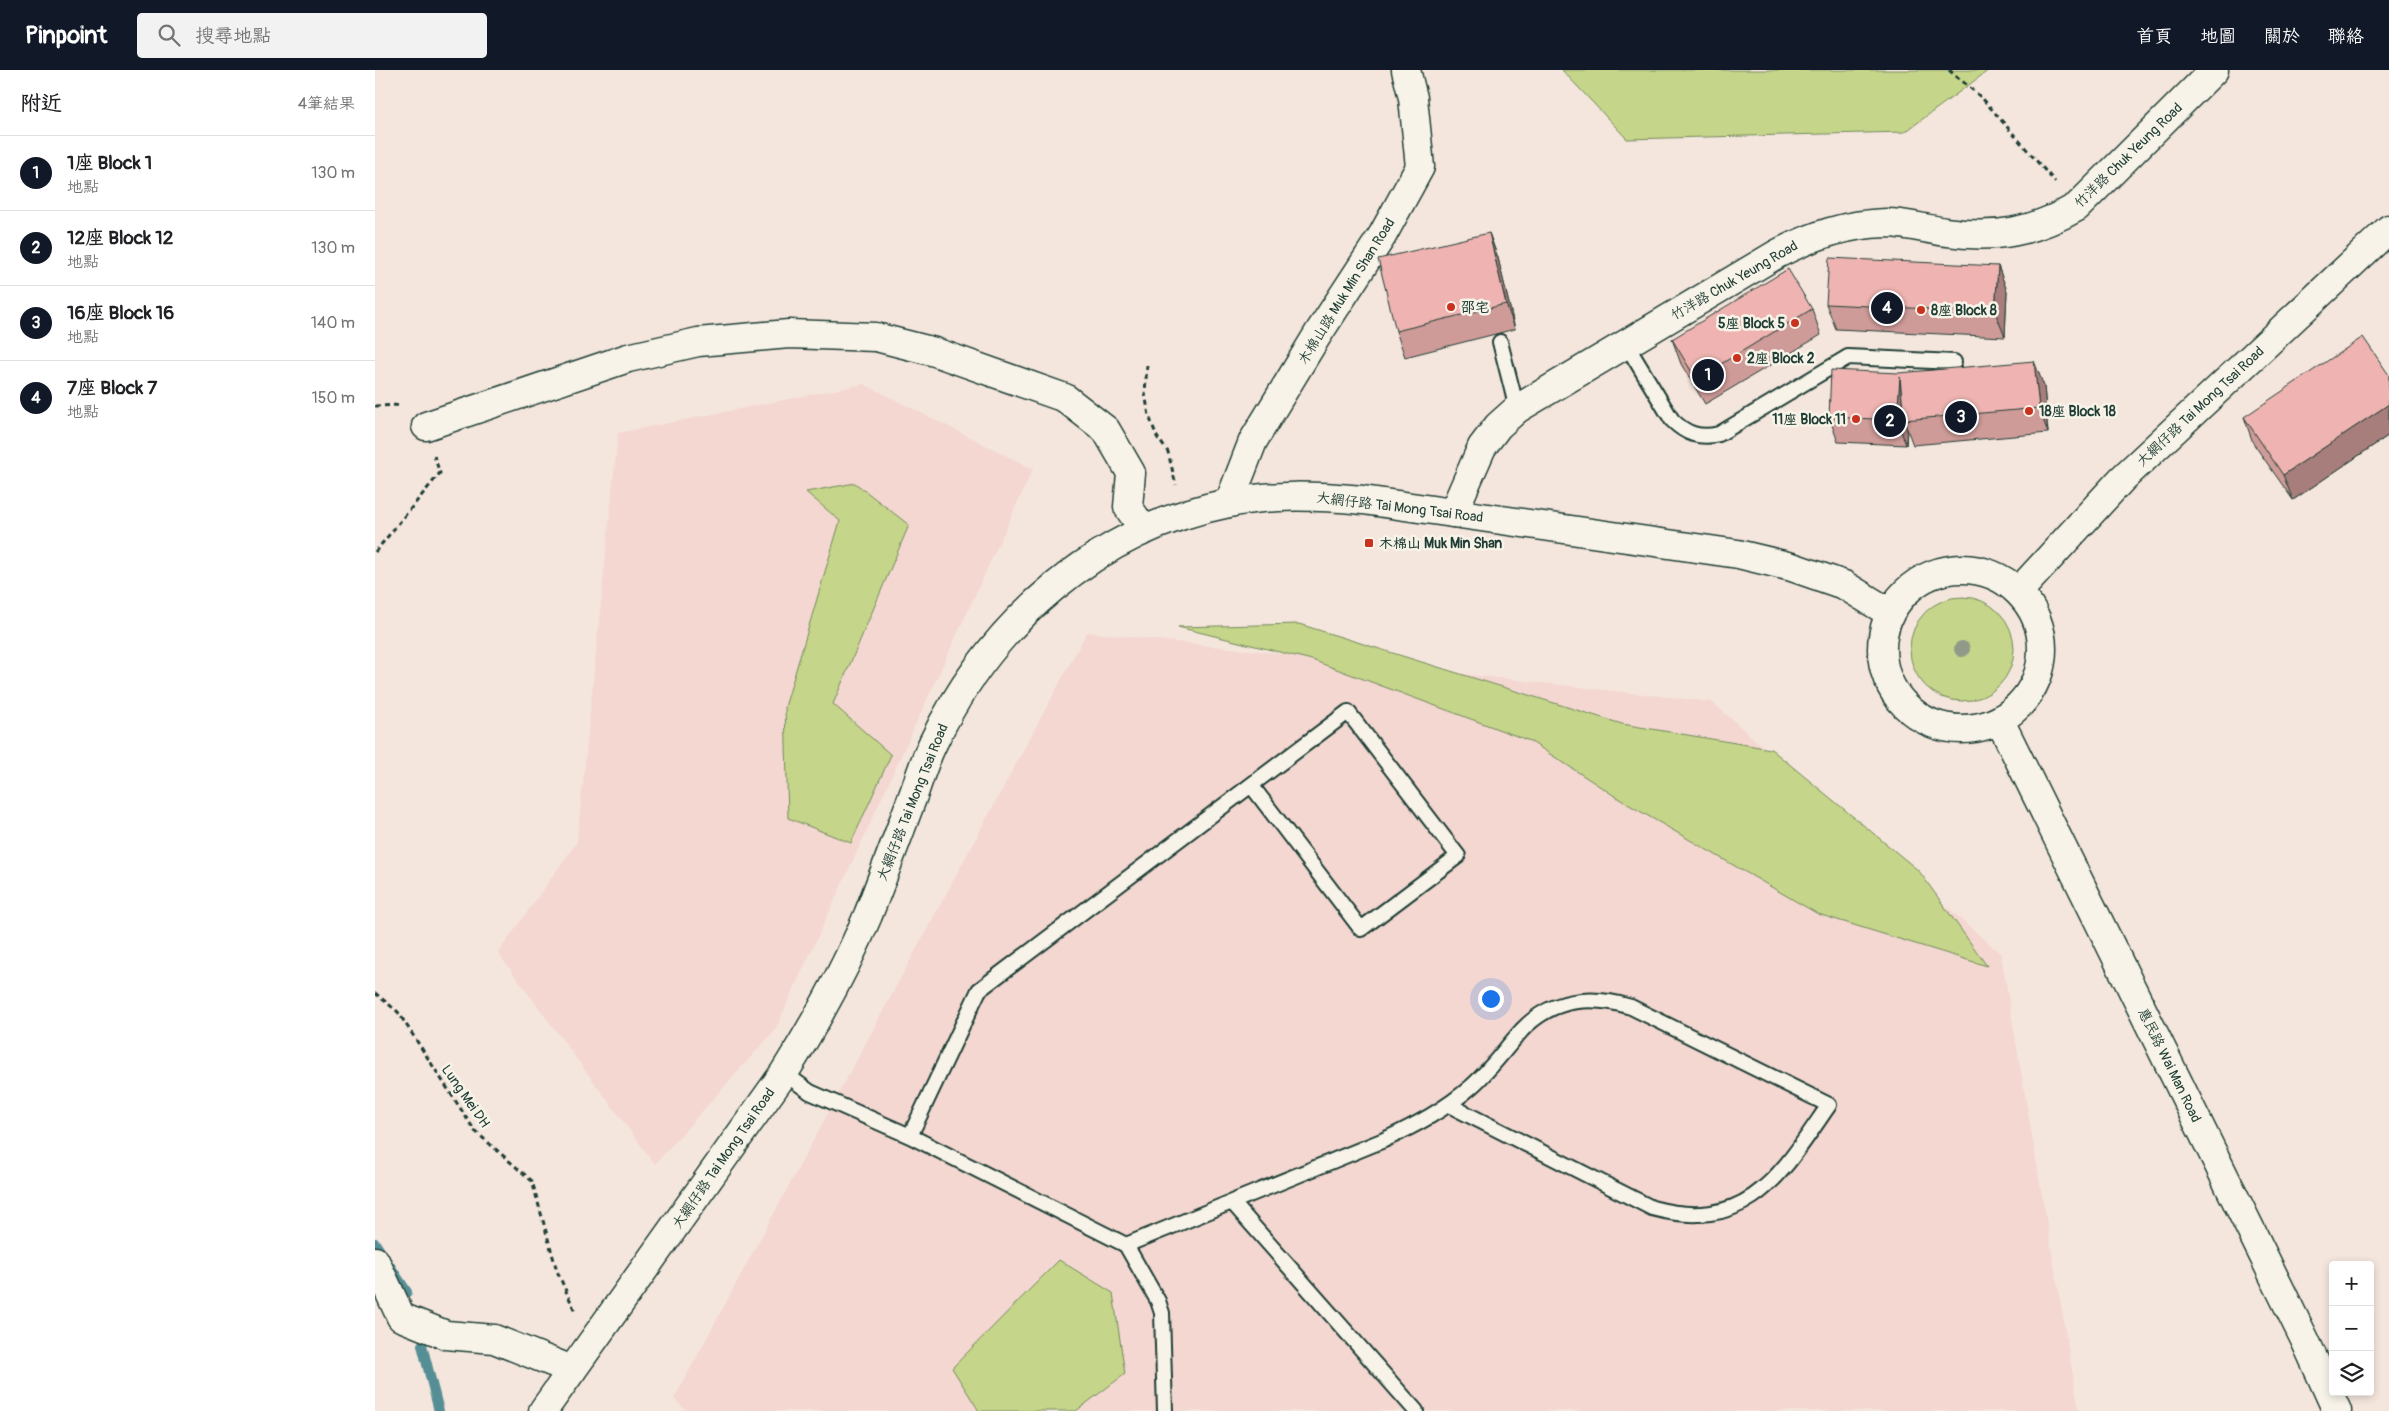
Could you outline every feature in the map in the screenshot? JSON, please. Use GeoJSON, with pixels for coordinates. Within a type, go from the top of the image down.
{"type":"FeatureCollection","features":[{"type":"Feature","properties":{"kind":"street","name":"木棉山路 Muk Min Shan Road"},"geometry":{"type":"LineString","coordinates":[[1229,503],[1253,441],[1318,334],[1382,236],[1420,167],[1413,98],[1406,70]]}},
{"type":"Feature","properties":{"kind":"street","name":"竹洋路 Chuk Yeung Road"},"geometry":{"type":"LineString","coordinates":[[1453,513],[1482,447],[1498,426],[1517,409],[1777,254],[1803,240],[1830,230],[1858,225],[1887,223],[1915,225],[1971,235],[1999,235],[2026,230],[2053,221],[2077,207],[2214,70]]}},
{"type":"Feature","properties":{"kind":"street","name":"大網仔路 Tai Mong Tsai Road"},"geometry":{"type":"LineString","coordinates":[[2019,591],[2122,479],[2389,229]]}},
{"type":"Feature","properties":{"kind":"street"},"geometry":{"type":"LineString","coordinates":[[426,426],[628,358],[698,342],[789,334],[876,338],[935,352],[1065,398],[1106,430],[1131,473],[1128,507],[1144,530]]}},
{"type":"Feature","properties":{"kind":"street","name":"大網仔路 Tai Mong Tsai Road"},"geometry":{"type":"LineString","coordinates":[[543,1411],[784,1073],[830,996],[868,914],[932,744],[952,706],[975,670],[1033,604],[1067,575],[1104,550],[1144,530],[1186,514],[1229,503],[1274,497],[1319,496],[1453,513],[1738,554],[1792,568],[1844,585],[1889,613]]}},
{"type":"Feature","properties":{"kind":"street"},"geometry":{"type":"LineString","coordinates":[[1974,569],[1998,577],[2019,591],[2034,612],[2042,635],[2043,661],[2035,685],[2020,706],[2000,721],[1976,729],[1951,729],[1926,722],[1906,707],[1890,687],[1882,663],[1882,638],[1889,613],[1904,593],[1925,578],[1948,570],[1974,569]]}},
{"type":"Feature","properties":{"kind":"street","name":"惠民路 Wai Man Road"},"geometry":{"type":"LineString","coordinates":[[2000,721],[2305,1340],[2337,1411]]}},
{"type":"Feature","properties":{"kind":"street"},"geometry":{"type":"LineString","coordinates":[[375,1261],[401,1317],[446,1335],[494,1339],[572,1370]]}},
{"type":"Feature","properties":{"kind":"lane"},"geometry":{"type":"LineString","coordinates":[[1499,342],[1517,409]]}},
{"type":"Feature","properties":{"kind":"lane"},"geometry":{"type":"LineString","coordinates":[[1626,344],[1672,420],[1679,428],[1698,436],[1719,434],[1849,357],[1954,362]]}},
{"type":"Feature","properties":{"kind":"lane"},"geometry":{"type":"LineString","coordinates":[[910,1136],[979,990],[1251,785],[1348,712],[1458,856],[1361,929],[1251,785]]}},
{"type":"Feature","properties":{"kind":"lane"},"geometry":{"type":"LineString","coordinates":[[1126,1245],[1385,1140],[1417,1124],[1449,1105],[1492,1068],[1522,1030],[1537,1017],[1553,1007],[1572,1001],[1592,999],[1612,1001],[1631,1007],[1829,1105],[1783,1170],[1768,1186],[1732,1208],[1691,1214],[1671,1213],[1652,1208],[1449,1105]]}},
{"type":"Feature","properties":{"kind":"lane"},"geometry":{"type":"LineString","coordinates":[[784,1073],[810,1092],[910,1136],[1126,1245],[1158,1300],[1163,1313],[1165,1411]]}},
{"type":"Feature","properties":{"kind":"lane"},"geometry":{"type":"LineString","coordinates":[[1232,1202],[1416,1411]]}},
{"type":"Feature","properties":{"kind":"path"},"geometry":{"type":"LineString","coordinates":[[1949,70],[1983,98],[2077,207]]}},
{"type":"Feature","properties":{"kind":"path"},"geometry":{"type":"LineString","coordinates":[[1147,365],[1145,393],[1149,416],[1157,437],[1168,452],[1186,514]]}},
{"type":"Feature","properties":{"kind":"path"},"geometry":{"type":"LineString","coordinates":[[375,406],[404,405],[421,413],[440,473],[375,552]]}},
{"type":"Feature","properties":{"kind":"path","name":"Lung Mei DH"},"geometry":{"type":"LineString","coordinates":[[375,993],[398,1012],[475,1131],[532,1181],[557,1271],[576,1312]]}},
{"type":"Feature","properties":{"kind":"shaded area"},"geometry":{"type":"Polygon","coordinates":[[[864,384],[1033,469],[775,1030],[655,1164],[498,953],[577,842],[618,433],[864,384]]]}},
{"type":"Feature","properties":{"kind":"shaded area"},"geometry":{"type":"Polygon","coordinates":[[[1087,632],[1712,702],[2001,954],[2079,1411],[687,1411],[674,1399],[1087,632]]]}},
{"type":"Feature","properties":{"kind":"green space"},"geometry":{"type":"Polygon","coordinates":[[[1562,70],[1989,70],[1905,132],[1627,139],[1562,70]]]}},
{"type":"Feature","properties":{"kind":"green space"},"geometry":{"type":"Polygon","coordinates":[[[855,483],[909,525],[833,704],[891,755],[851,843],[788,818],[785,707],[840,521],[806,492],[855,483]]]}},
{"type":"Feature","properties":{"kind":"green space"},"geometry":{"type":"Polygon","coordinates":[[[1962,597],[1982,601],[1991,606],[2005,620],[2010,629],[2014,649],[2010,669],[2005,678],[1991,692],[1982,697],[1962,701],[1942,697],[1933,692],[1919,678],[1914,669],[1910,649],[1914,629],[1919,620],[1933,606],[1942,601],[1962,597]]]}},
{"type":"Feature","properties":{"kind":"green space"},"geometry":{"type":"Polygon","coordinates":[[[1299,624],[1622,724],[1771,749],[1919,871],[1987,966],[1818,914],[1624,802],[1530,741],[1312,660],[1178,627],[1299,624]]]}},
{"type":"Feature","properties":{"kind":"green space"},"geometry":{"type":"Polygon","coordinates":[[[1059,1260],[1113,1293],[1125,1374],[1076,1411],[979,1411],[952,1368],[1059,1260]]]}},
{"type":"Feature","properties":{"kind":"building","name":"邵宅"},"geometry":{"type":"Polygon","coordinates":[[[1489,233],[1506,304],[1396,331],[1378,259],[1489,233]]]}},
{"type":"Feature","properties":{"kind":"building"},"geometry":{"type":"Polygon","coordinates":[[[1829,258],[1998,266],[1995,312],[1826,304],[1829,258]]]}},
{"type":"Feature","properties":{"kind":"building"},"geometry":{"type":"Polygon","coordinates":[[[1788,269],[1812,309],[1696,379],[1672,339],[1788,269]]]}},
{"type":"Feature","properties":{"kind":"building"},"geometry":{"type":"Polygon","coordinates":[[[2363,337],[2389,375],[2389,404],[2283,475],[2244,417],[2363,337]]]}},
{"type":"Feature","properties":{"kind":"building"},"geometry":{"type":"Polygon","coordinates":[[[2034,361],[2039,408],[1904,420],[1900,377],[1897,420],[1829,417],[1831,370],[1899,373],[2034,361]]]}},
{"type":"Feature","properties":{"kind":"waterway"},"geometry":{"type":"LineString","coordinates":[[375,1243],[407,1292]]}},
{"type":"Feature","properties":{"kind":"waterway"},"geometry":{"type":"LineString","coordinates":[[422,1345],[439,1411]]}},
{"type":"Feature","properties":{"kind":"place","name":"邵宅"},"geometry":{"type":"Point","coordinates":[1451,307]}},
{"type":"Feature","properties":{"kind":"place","name":"7座 Block 7"},"geometry":{"type":"Point","coordinates":[1887,308]}},
{"type":"Feature","properties":{"kind":"place","name":"8座 Block 8"},"geometry":{"type":"Point","coordinates":[1921,310]}},
{"type":"Feature","properties":{"kind":"place","name":"5座 Block 5"},"geometry":{"type":"Point","coordinates":[1795,323]}},
{"type":"Feature","properties":{"kind":"place","name":"2座 Block 2"},"geometry":{"type":"Point","coordinates":[1737,358]}},
{"type":"Feature","properties":{"kind":"place","name":"1座 Block 1"},"geometry":{"type":"Point","coordinates":[1708,375]}},
{"type":"Feature","properties":{"kind":"place","name":"18座 Block 18"},"geometry":{"type":"Point","coordinates":[2029,411]}},
{"type":"Feature","properties":{"kind":"place","name":"16座 Block 16"},"geometry":{"type":"Point","coordinates":[1961,417]}},
{"type":"Feature","properties":{"kind":"place","name":"11座 Block 11"},"geometry":{"type":"Point","coordinates":[1856,419]}},
{"type":"Feature","properties":{"kind":"place","name":"12座 Block 12"},"geometry":{"type":"Point","coordinates":[1890,421]}},
{"type":"Feature","properties":{"kind":"place","name":"木棉山 Muk Min Shan"},"geometry":{"type":"Point","coordinates":[1369,543]}}]}
